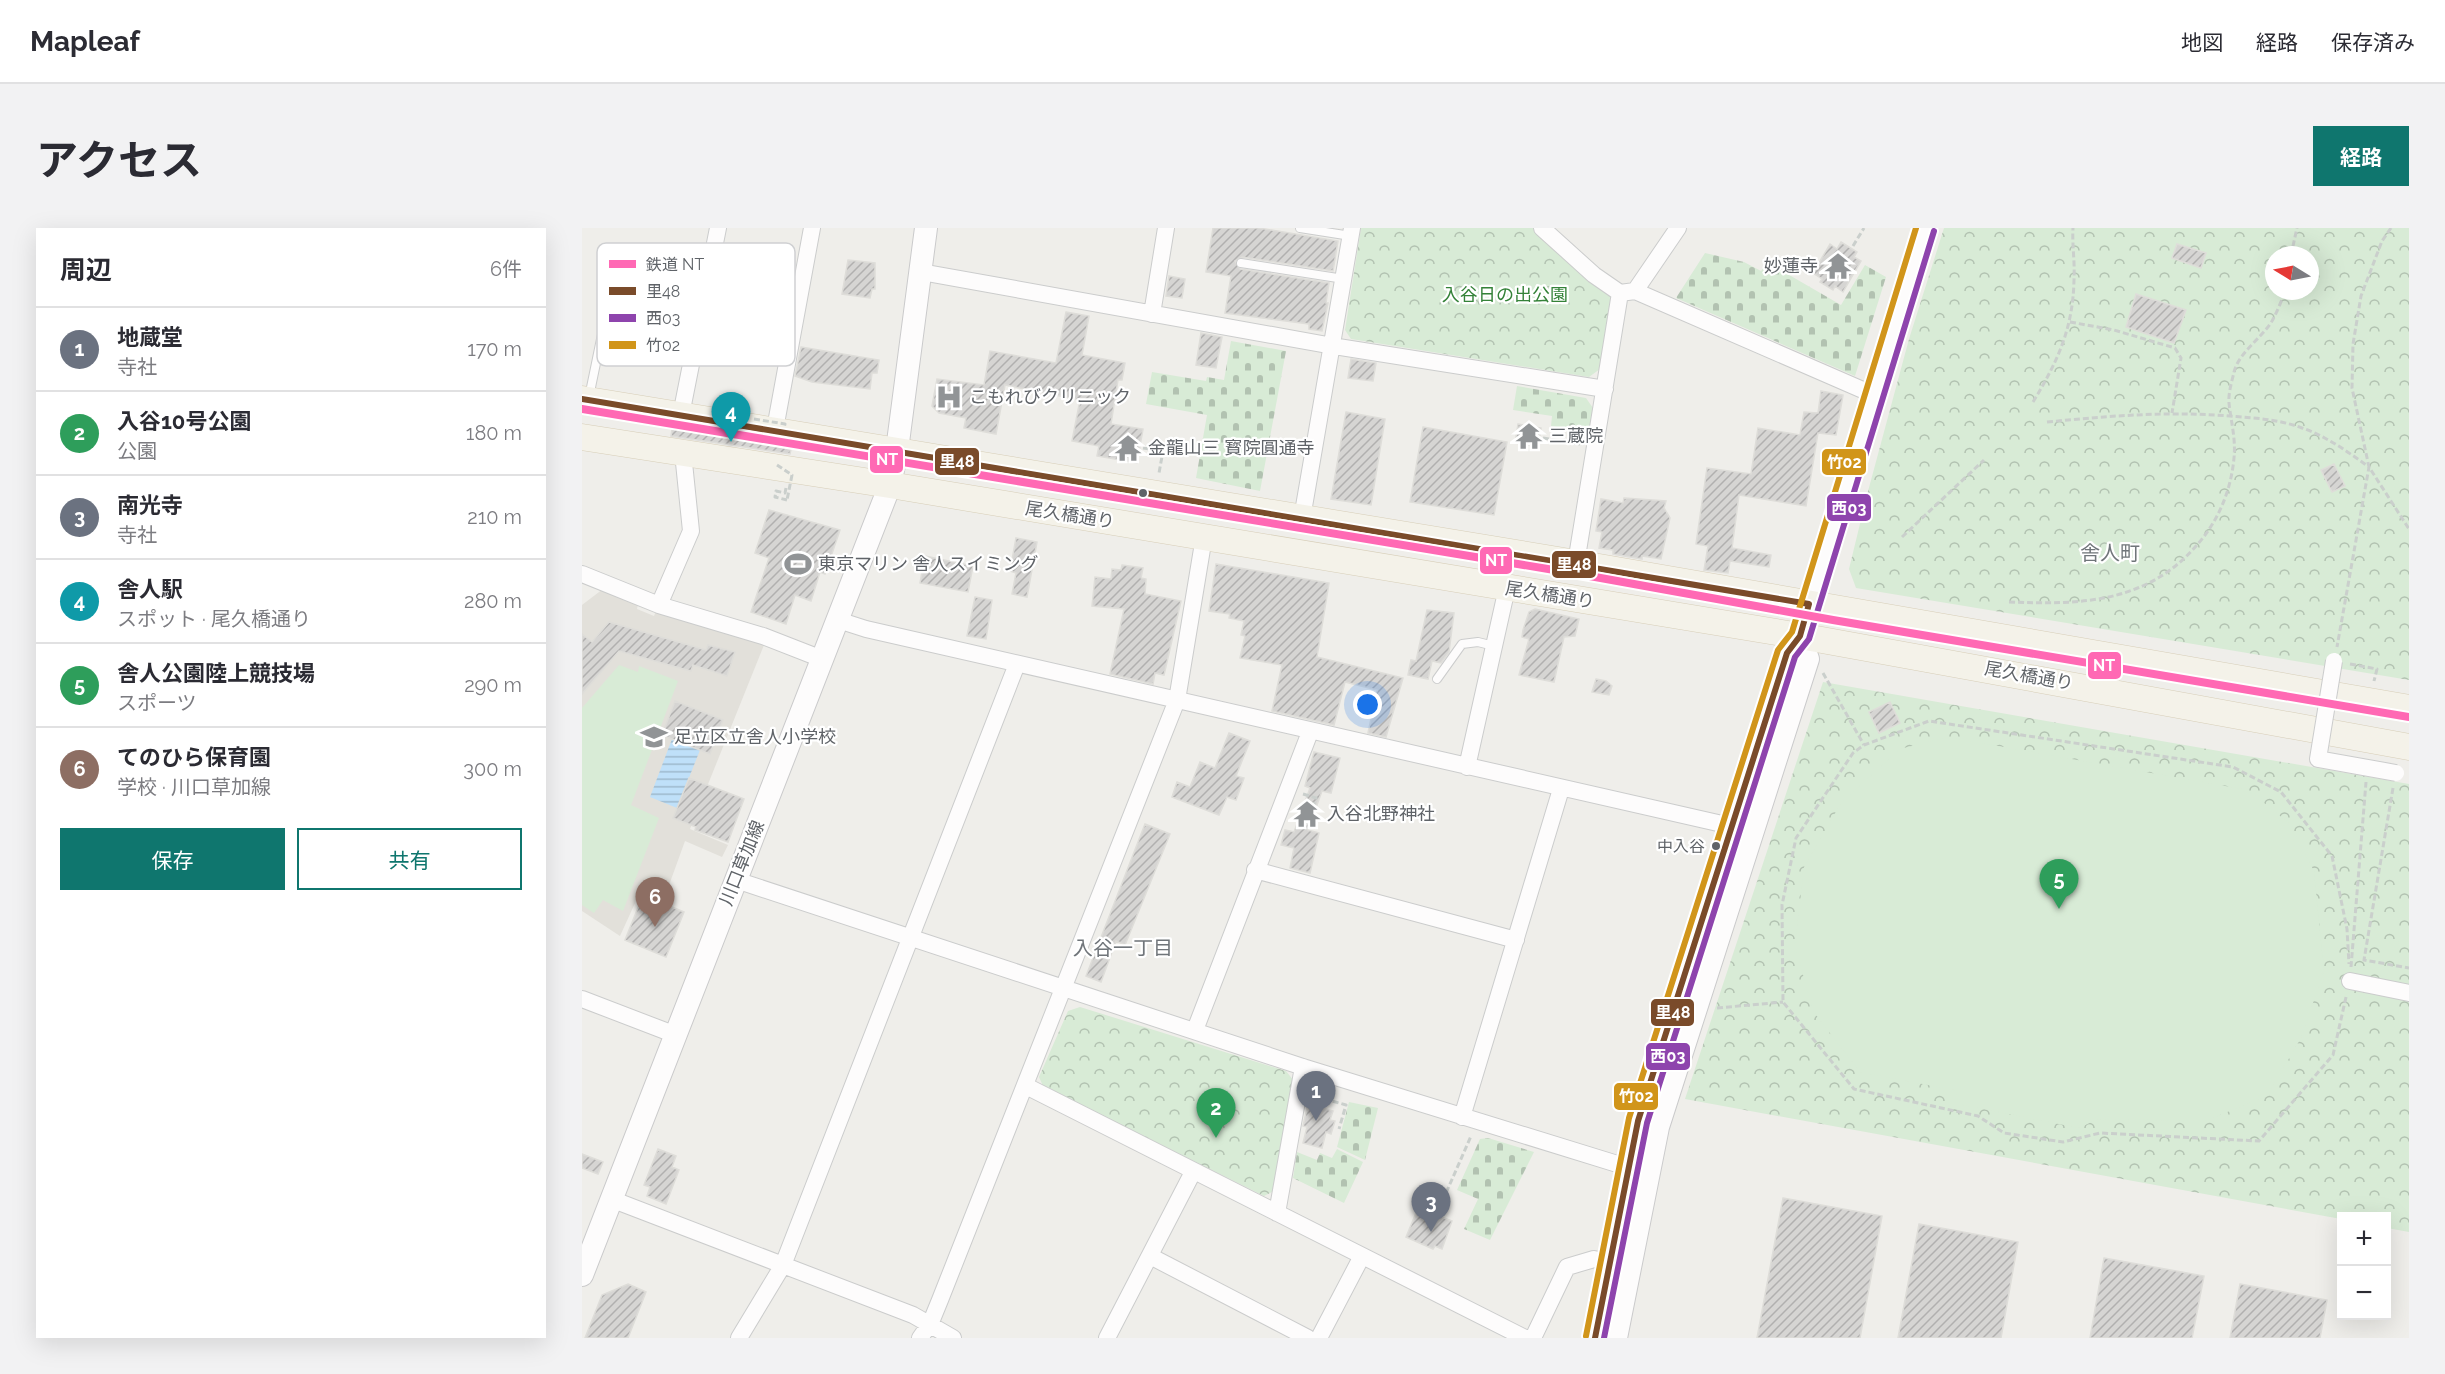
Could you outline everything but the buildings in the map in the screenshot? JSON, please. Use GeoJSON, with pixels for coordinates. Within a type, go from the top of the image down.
{"type":"FeatureCollection","features":[{"type":"Feature","properties":{"kind":"main road","name":"尾久橋通り"},"geometry":{"type":"LineString","coordinates":[[585,400],[1576,563],[2409,708]]}},
{"type":"Feature","properties":{"kind":"main road","name":"尾久橋通り"},"geometry":{"type":"LineString","coordinates":[[582,437],[890,485],[1800,636],[2409,747]]}},
{"type":"Feature","properties":{"kind":"street"},"geometry":{"type":"LineString","coordinates":[[715,243],[718,228]]}},
{"type":"Feature","properties":{"kind":"street"},"geometry":{"type":"LineString","coordinates":[[795,320],[812,228]]}},
{"type":"Feature","properties":{"kind":"street","name":"川口草加線"},"geometry":{"type":"LineString","coordinates":[[582,1275],[890,485],[897,450],[926,228]]}},
{"type":"Feature","properties":{"kind":"street"},"geometry":{"type":"LineString","coordinates":[[1152,314],[1166,228]]}},
{"type":"Feature","properties":{"kind":"street"},"geometry":{"type":"LineString","coordinates":[[1542,228],[1594,275],[1627,292],[1872,394]]}},
{"type":"Feature","properties":{"kind":"street"},"geometry":{"type":"LineString","coordinates":[[1576,563],[1605,389],[1627,292],[1678,228]]}},
{"type":"Feature","properties":{"kind":"street"},"geometry":{"type":"LineString","coordinates":[[1595,1338],[1628,1167],[1654,1068],[1786,653],[1800,636],[1872,394],[1925,228]]}},
{"type":"Feature","properties":{"kind":"street"},"geometry":{"type":"LineString","coordinates":[[1302,518],[1352,232]]}},
{"type":"Feature","properties":{"kind":"street"},"geometry":{"type":"LineString","coordinates":[[921,272],[1333,346],[1605,389]]}},
{"type":"Feature","properties":{"kind":"street"},"geometry":{"type":"LineString","coordinates":[[681,415],[691,366]]}},
{"type":"Feature","properties":{"kind":"street"},"geometry":{"type":"LineString","coordinates":[[777,418],[787,366]]}},
{"type":"Feature","properties":{"kind":"street"},"geometry":{"type":"LineString","coordinates":[[659,605],[691,531],[683,453]]}},
{"type":"Feature","properties":{"kind":"street"},"geometry":{"type":"LineString","coordinates":[[920,1338],[930,1322],[1026,1086],[1177,700],[1204,537]]}},
{"type":"Feature","properties":{"kind":"street"},"geometry":{"type":"LineString","coordinates":[[582,574],[659,605],[763,636],[822,659]]}},
{"type":"Feature","properties":{"kind":"street"},"geometry":{"type":"LineString","coordinates":[[1467,767],[1506,588]]}},
{"type":"Feature","properties":{"kind":"street"},"geometry":{"type":"LineString","coordinates":[[838,620],[866,629],[1310,732],[1731,826]]}},
{"type":"Feature","properties":{"kind":"street"},"geometry":{"type":"LineString","coordinates":[[1616,1338],[1658,1127],[1808,659],[1800,636]]}},
{"type":"Feature","properties":{"kind":"street"},"geometry":{"type":"LineString","coordinates":[[2334,662],[2318,759],[2396,773]]}},
{"type":"Feature","properties":{"kind":"street"},"geometry":{"type":"LineString","coordinates":[[739,1338],[783,1265],[1017,664]]}},
{"type":"Feature","properties":{"kind":"street"},"geometry":{"type":"LineString","coordinates":[[1195,1030],[1310,732]]}},
{"type":"Feature","properties":{"kind":"street"},"geometry":{"type":"LineString","coordinates":[[1462,1117],[1562,789]]}},
{"type":"Feature","properties":{"kind":"street"},"geometry":{"type":"LineString","coordinates":[[1255,870],[1516,940]]}},
{"type":"Feature","properties":{"kind":"street"},"geometry":{"type":"LineString","coordinates":[[736,880],[1303,1067],[1628,1167]]}},
{"type":"Feature","properties":{"kind":"street"},"geometry":{"type":"LineString","coordinates":[[2350,981],[2409,993]]}},
{"type":"Feature","properties":{"kind":"street"},"geometry":{"type":"LineString","coordinates":[[582,999],[675,1035]]}},
{"type":"Feature","properties":{"kind":"street"},"geometry":{"type":"LineString","coordinates":[[1277,1213],[1303,1067]]}},
{"type":"Feature","properties":{"kind":"street"},"geometry":{"type":"LineString","coordinates":[[1026,1086],[1525,1338]]}},
{"type":"Feature","properties":{"kind":"street"},"geometry":{"type":"LineString","coordinates":[[1107,1338],[1193,1172]]}},
{"type":"Feature","properties":{"kind":"street"},"geometry":{"type":"LineString","coordinates":[[611,1199],[930,1322],[953,1338]]}},
{"type":"Feature","properties":{"kind":"street"},"geometry":{"type":"LineString","coordinates":[[1150,1256],[1308,1338]]}},
{"type":"Feature","properties":{"kind":"street"},"geometry":{"type":"LineString","coordinates":[[1318,1338],[1362,1256]]}},
{"type":"Feature","properties":{"kind":"street"},"geometry":{"type":"LineString","coordinates":[[1533,1338],[1567,1267],[1594,1259],[1609,1262]]}},
{"type":"Feature","properties":{"kind":"lane"},"geometry":{"type":"LineString","coordinates":[[1300,228],[1352,232]]}},
{"type":"Feature","properties":{"kind":"lane"},"geometry":{"type":"LineString","coordinates":[[1241,262],[1344,279]]}},
{"type":"Feature","properties":{"kind":"lane"},"geometry":{"type":"LineString","coordinates":[[585,400],[597,351]]}},
{"type":"Feature","properties":{"kind":"lane"},"geometry":{"type":"LineString","coordinates":[[1437,679],[1462,644],[1478,642],[1494,646]]}},
{"type":"Feature","properties":{"kind":"path"},"geometry":{"type":"LineString","coordinates":[[1853,246],[1864,228]]}},
{"type":"Feature","properties":{"kind":"path"},"geometry":{"type":"LineString","coordinates":[[2033,402],[2055,366],[2070,322],[2074,280],[2073,228]]}},
{"type":"Feature","properties":{"kind":"path"},"geometry":{"type":"LineString","coordinates":[[2293,246],[2297,228]]}},
{"type":"Feature","properties":{"kind":"path"},"geometry":{"type":"LineString","coordinates":[[2391,228],[2382,241],[2361,296],[2353,344],[2352,388],[2369,467],[2409,529]]}},
{"type":"Feature","properties":{"kind":"path"},"geometry":{"type":"LineString","coordinates":[[2009,602],[2059,604],[2104,599],[2137,590],[2172,571],[2214,526],[2227,494],[2234,458],[2229,401],[2235,368],[2272,321],[2280,300]]}},
{"type":"Feature","properties":{"kind":"path"},"geometry":{"type":"LineString","coordinates":[[2070,322],[2114,330],[2175,348],[2181,358],[2172,413]]}},
{"type":"Feature","properties":{"kind":"path"},"geometry":{"type":"LineString","coordinates":[[2047,422],[2172,413],[2277,421],[2302,428],[2342,448],[2369,467]]}},
{"type":"Feature","properties":{"kind":"path"},"geometry":{"type":"LineString","coordinates":[[754,419],[785,424],[782,435]]}},
{"type":"Feature","properties":{"kind":"path"},"geometry":{"type":"LineString","coordinates":[[1543,438],[1595,446]]}},
{"type":"Feature","properties":{"kind":"path"},"geometry":{"type":"LineString","coordinates":[[1143,448],[1163,451],[1159,478]]}},
{"type":"Feature","properties":{"kind":"path"},"geometry":{"type":"LineString","coordinates":[[1902,537],[1984,460]]}},
{"type":"Feature","properties":{"kind":"path"},"geometry":{"type":"LineString","coordinates":[[777,465],[792,475],[787,500],[776,497],[776,491],[785,493]]}},
{"type":"Feature","properties":{"kind":"path"},"geometry":{"type":"LineString","coordinates":[[2369,467],[2334,662],[2377,669],[2374,681]]}},
{"type":"Feature","properties":{"kind":"path"},"geometry":{"type":"LineString","coordinates":[[1822,671],[1864,745]]}},
{"type":"Feature","properties":{"kind":"path"},"geometry":{"type":"LineString","coordinates":[[2350,981],[2347,929],[2332,856],[2310,825],[2281,792],[2233,767],[1929,721],[1864,745],[1853,753],[1796,838],[1782,905],[1783,1002],[1854,1089],[1978,1116],[2004,1132],[2063,1142],[2100,1133],[2259,1141],[2332,1055],[2350,981],[2366,777]]}},
{"type":"Feature","properties":{"kind":"path"},"geometry":{"type":"LineString","coordinates":[[2396,773],[2364,960],[2409,968]]}},
{"type":"Feature","properties":{"kind":"path"},"geometry":{"type":"LineString","coordinates":[[1709,1008],[1783,1002]]}},
{"type":"Feature","properties":{"kind":"path"},"geometry":{"type":"LineString","coordinates":[[1335,1088],[1332,1101],[1346,1106],[1339,1129]]}},
{"type":"Feature","properties":{"kind":"path"},"geometry":{"type":"LineString","coordinates":[[1439,1209],[1473,1132]]}},
{"type":"Feature","properties":{"kind":"shaded area","name":"足立区立舎人小学校"},"geometry":{"type":"Polygon","coordinates":[[[603,589],[638,604],[637,609],[654,616],[656,611],[764,645],[690,829],[728,845],[722,857],[685,841],[664,899],[641,890],[620,936],[582,911],[582,605],[603,589]]]}},
{"type":"Feature","properties":{"kind":"green space","name":"入谷日の出公園"},"geometry":{"type":"Polygon","coordinates":[[[1361,228],[1533,228],[1612,297],[1600,369],[1589,377],[1351,339],[1345,330],[1361,228]]]}},
{"type":"Feature","properties":{"kind":"green space"},"geometry":{"type":"Polygon","coordinates":[[[1944,228],[2409,228],[2409,680],[1856,588],[1849,569],[1909,339],[1944,228]]]}},
{"type":"Feature","properties":{"kind":"green space"},"geometry":{"type":"Polygon","coordinates":[[[1705,253],[1744,262],[1761,271],[1767,262],[1841,305],[1865,265],[1886,277],[1855,376],[1676,298],[1705,253]]]}},
{"type":"Feature","properties":{"kind":"green space"},"geometry":{"type":"Polygon","coordinates":[[[1231,341],[1286,351],[1260,491],[1196,478],[1207,415],[1146,404],[1152,372],[1206,381],[1207,377],[1224,380],[1231,341]]]}},
{"type":"Feature","properties":{"kind":"green space"},"geometry":{"type":"Polygon","coordinates":[[[1517,386],[1586,398],[1593,408],[1589,433],[1551,426],[1552,416],[1513,410],[1517,386]]]}},
{"type":"Feature","properties":{"kind":"green space"},"geometry":{"type":"Polygon","coordinates":[[[619,665],[638,672],[639,666],[678,681],[631,805],[659,818],[623,911],[603,900],[594,913],[582,905],[582,708],[619,665]]]}},
{"type":"Feature","properties":{"kind":"green space"},"geometry":{"type":"Polygon","coordinates":[[[1823,682],[2409,784],[2409,1232],[2391,1229],[2391,1212],[2337,1212],[2337,1218],[1685,1099],[1823,682]]]}},
{"type":"Feature","properties":{"kind":"green space"},"geometry":{"type":"Polygon","coordinates":[[[1947,737],[2248,790],[2289,823],[2314,871],[2324,971],[2301,1038],[2267,1096],[2205,1121],[2098,1119],[2079,1128],[1963,1105],[1954,1090],[1860,1072],[1813,1011],[1795,946],[1804,867],[1841,803],[1900,749],[1947,737]]]}},
{"type":"Feature","properties":{"kind":"green space"},"geometry":{"type":"Polygon","coordinates":[[[1080,1007],[1286,1071],[1294,1081],[1276,1190],[1264,1196],[1043,1086],[1039,1077],[1068,1011],[1080,1007]]]}},
{"type":"Feature","properties":{"kind":"green space"},"geometry":{"type":"Polygon","coordinates":[[[1349,1102],[1378,1108],[1365,1160],[1337,1147],[1349,1102]]]}},
{"type":"Feature","properties":{"kind":"green space"},"geometry":{"type":"Polygon","coordinates":[[[1488,1138],[1534,1152],[1490,1240],[1464,1229],[1478,1199],[1457,1190],[1480,1139],[1488,1138]]]}},
{"type":"Feature","properties":{"kind":"green space"},"geometry":{"type":"Polygon","coordinates":[[[1337,1149],[1363,1162],[1344,1203],[1293,1178],[1297,1152],[1317,1160],[1320,1153],[1332,1158],[1337,1149]]]}},
{"type":"Feature","properties":{"kind":"water"},"geometry":{"type":"Polygon","coordinates":[[[672,739],[700,750],[677,808],[650,797],[672,739]]]}},
{"type":"Feature","properties":{"kind":"rail line","name":"NT"},"geometry":{"type":"LineString","coordinates":[[582,409],[1584,575],[1833,620],[2409,717]]}},
{"type":"Feature","properties":{"kind":"transit line","name":"竹02"},"geometry":{"type":"LineString","coordinates":[[1586,1336],[1629,1118],[1778,650],[1792,632],[1916,228]]}},
{"type":"Feature","properties":{"kind":"transit line","name":"西03"},"geometry":{"type":"LineString","coordinates":[[1604,1338],[1647,1123],[1795,657],[1809,639],[1934,231]]}},
{"type":"Feature","properties":{"kind":"transit line","name":"里48"},"geometry":{"type":"LineString","coordinates":[[582,399],[1809,604],[1800,636],[1787,653],[1638,1121],[1595,1338]]}},
{"type":"Feature","properties":{"kind":"place","name":"妙蓮寺"},"geometry":{"type":"Point","coordinates":[1838,266]}},
{"type":"Feature","properties":{"kind":"place","name":"こもれびクリニック"},"geometry":{"type":"Point","coordinates":[949,397]}},
{"type":"Feature","properties":{"kind":"place","name":"三蔵院"},"geometry":{"type":"Point","coordinates":[1529,436]}},
{"type":"Feature","properties":{"kind":"place","name":"舎人駅"},"geometry":{"type":"Point","coordinates":[731,442]}},
{"type":"Feature","properties":{"kind":"place","name":"金龍山三 寳院圓通寺"},"geometry":{"type":"Point","coordinates":[1128,448]}},
{"type":"Feature","properties":{"kind":"place","name":"東京マリン 舎人スイミング"},"geometry":{"type":"Point","coordinates":[798,564]}},
{"type":"Feature","properties":{"kind":"place","name":"足立区立舎人小学校"},"geometry":{"type":"Point","coordinates":[654,737]}},
{"type":"Feature","properties":{"kind":"place","name":"入谷北野神社"},"geometry":{"type":"Point","coordinates":[1307,814]}},
{"type":"Feature","properties":{"kind":"place","name":"中入谷"},"geometry":{"type":"Point","coordinates":[1716,846]}},
{"type":"Feature","properties":{"kind":"place","name":"舎人公園陸上競技場"},"geometry":{"type":"Point","coordinates":[2059,909]}},
{"type":"Feature","properties":{"kind":"place","name":"てのひら保育園"},"geometry":{"type":"Point","coordinates":[655,927]}},
{"type":"Feature","properties":{"kind":"place","name":"地蔵堂"},"geometry":{"type":"Point","coordinates":[1316,1121]}},
{"type":"Feature","properties":{"kind":"place","name":"入谷10号公園"},"geometry":{"type":"Point","coordinates":[1216,1138]}},
{"type":"Feature","properties":{"kind":"place","name":"南光寺"},"geometry":{"type":"Point","coordinates":[1431,1232]}},
{"type":"Feature","properties":{"kind":"district","name":"舎人町"},"geometry":{"type":"Point","coordinates":[2110,553]}},
{"type":"Feature","properties":{"kind":"district","name":"入谷一丁目"},"geometry":{"type":"Point","coordinates":[1123,948]}}]}
